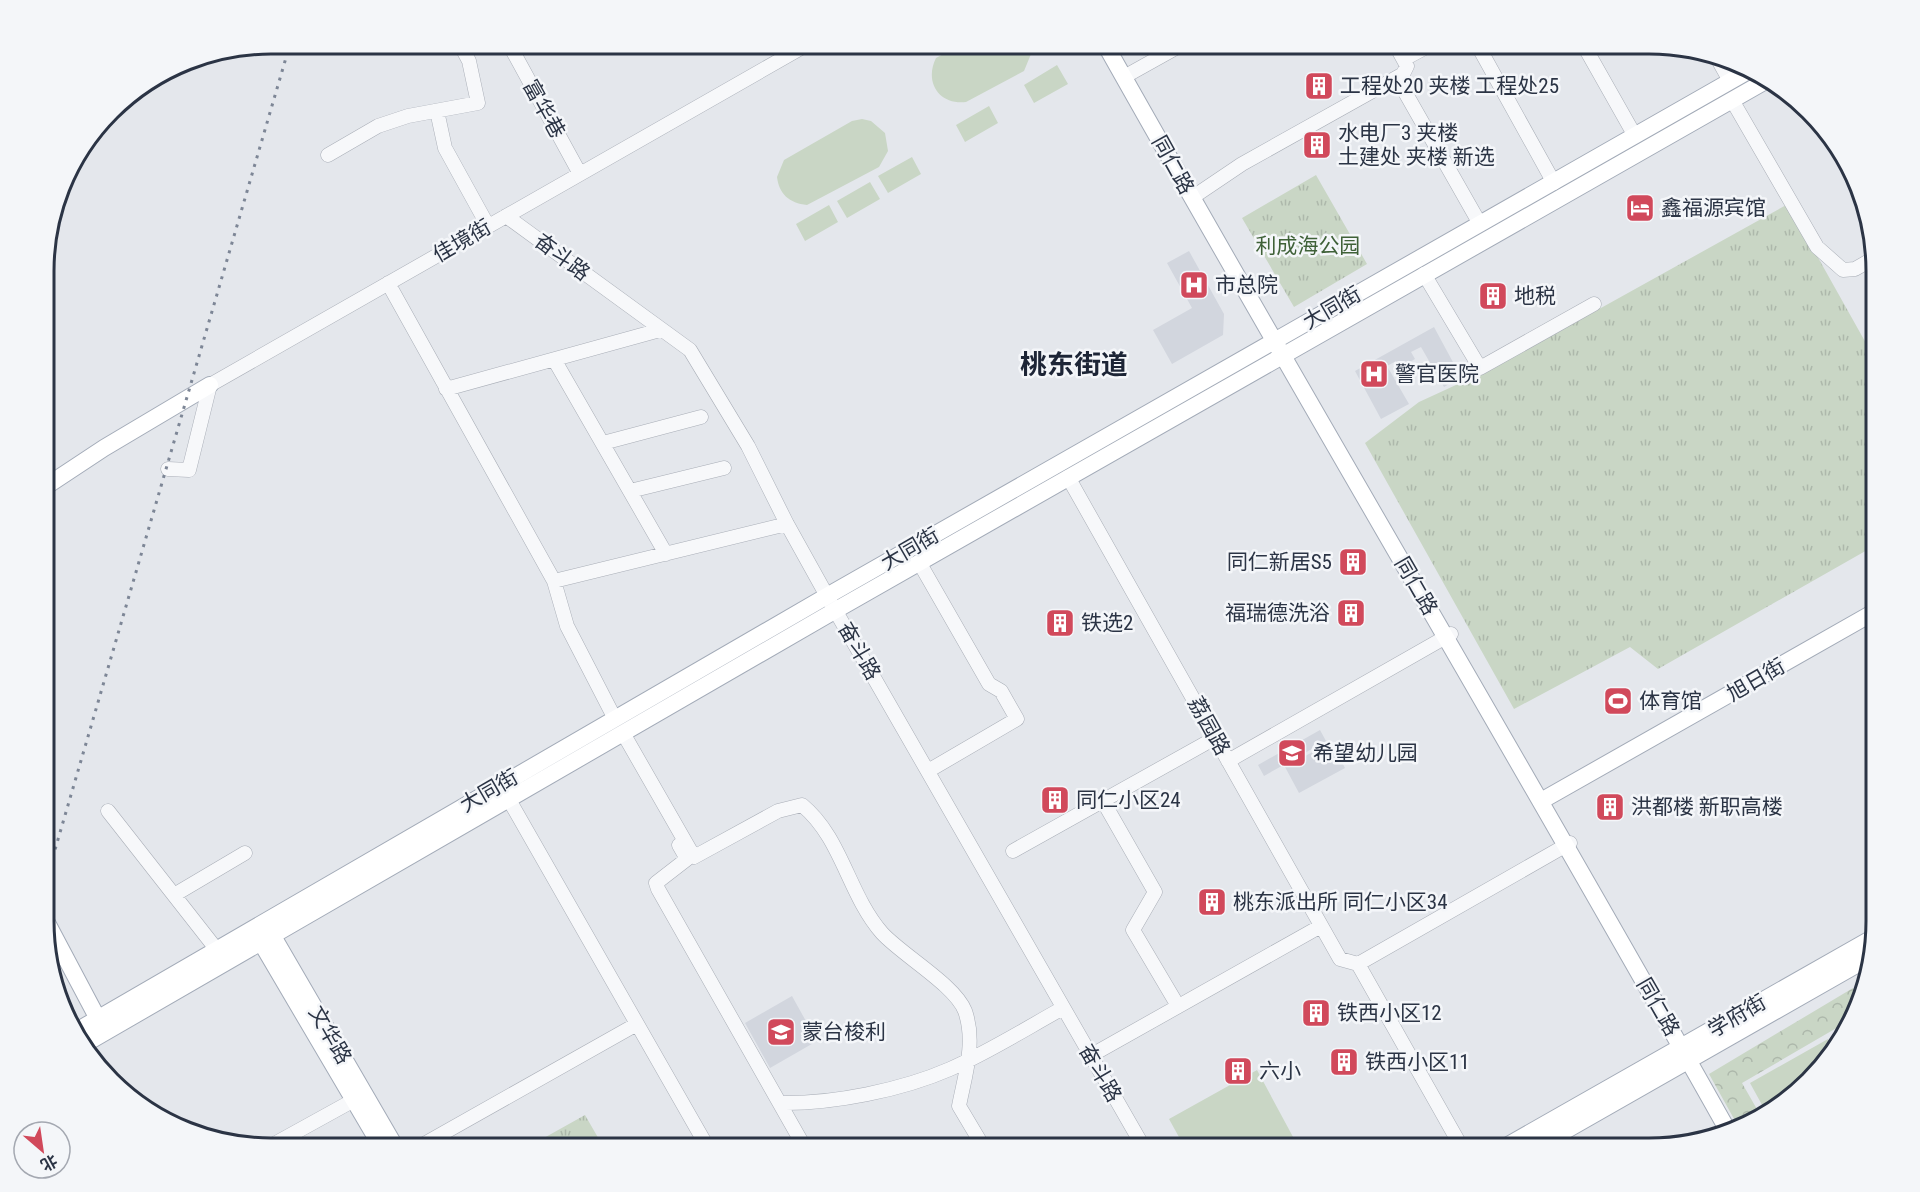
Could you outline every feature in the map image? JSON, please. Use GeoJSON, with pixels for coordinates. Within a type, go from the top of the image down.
{"type":"FeatureCollection","features":[{"type":"Feature","properties":{"kind":"main road","name":"同仁路"},"geometry":{"type":"LineString","coordinates":[[1111,54],[1730,1122]]}},
{"type":"Feature","properties":{"kind":"main road","name":"同仁路"},"geometry":{"type":"LineString","coordinates":[[1120,54],[1199,193],[1282,347]]}},
{"type":"Feature","properties":{"kind":"main road","name":"大同街"},"geometry":{"type":"LineString","coordinates":[[831,603],[919,562],[1068,477],[1480,224],[1742,75]]}},
{"type":"Feature","properties":{"kind":"main road","name":"大同街"},"geometry":{"type":"LineString","coordinates":[[82,1028],[217,950],[263,932],[508,798],[831,603],[1282,347],[1424,274],[1760,84]]}},
{"type":"Feature","properties":{"kind":"main road"},"geometry":{"type":"LineString","coordinates":[[54,482],[104,448],[210,385]]}},
{"type":"Feature","properties":{"kind":"main road","name":"旭日街"},"geometry":{"type":"LineString","coordinates":[[1543,800],[1866,617]]}},
{"type":"Feature","properties":{"kind":"main road","name":"大同街"},"geometry":{"type":"LineString","coordinates":[[90,1041],[263,932],[618,730]]}},
{"type":"Feature","properties":{"kind":"main road","name":"文华路"},"geometry":{"type":"LineString","coordinates":[[263,932],[376,1138]]}},
{"type":"Feature","properties":{"kind":"main road","name":"文华路"},"geometry":{"type":"LineString","coordinates":[[263,932],[390,1138]]}},
{"type":"Feature","properties":{"kind":"main road"},"geometry":{"type":"LineString","coordinates":[[54,936],[98,1018]]}},
{"type":"Feature","properties":{"kind":"main road","name":"学府街"},"geometry":{"type":"LineString","coordinates":[[1551,1138],[1865,943]]}},
{"type":"Feature","properties":{"kind":"main road","name":"学府街"},"geometry":{"type":"LineString","coordinates":[[1522,1138],[1862,961]]}},
{"type":"Feature","properties":{"kind":"main road","name":"同仁路"},"geometry":{"type":"LineString","coordinates":[[1688,1052],[1724,1124]]}},
{"type":"Feature","properties":{"kind":"street"},"geometry":{"type":"LineString","coordinates":[[328,155],[378,126],[408,116],[478,103],[470,61],[466,54]]}},
{"type":"Feature","properties":{"kind":"street","name":"富华巷"},"geometry":{"type":"LineString","coordinates":[[514,54],[580,174]]}},
{"type":"Feature","properties":{"kind":"street","name":"佳境街"},"geometry":{"type":"LineString","coordinates":[[210,385],[790,54]]}},
{"type":"Feature","properties":{"kind":"street"},"geometry":{"type":"LineString","coordinates":[[1131,73],[1165,54]]}},
{"type":"Feature","properties":{"kind":"street"},"geometry":{"type":"LineString","coordinates":[[1199,193],[1242,164],[1397,78],[1407,70],[1401,54]]}},
{"type":"Feature","properties":{"kind":"street"},"geometry":{"type":"LineString","coordinates":[[1404,59],[1413,54]]}},
{"type":"Feature","properties":{"kind":"street"},"geometry":{"type":"LineString","coordinates":[[1483,54],[1554,183]]}},
{"type":"Feature","properties":{"kind":"street"},"geometry":{"type":"LineString","coordinates":[[1589,54],[1635,136]]}},
{"type":"Feature","properties":{"kind":"street"},"geometry":{"type":"LineString","coordinates":[[1722,67],[1730,81]]}},
{"type":"Feature","properties":{"kind":"street"},"geometry":{"type":"LineString","coordinates":[[1397,78],[1480,224]]}},
{"type":"Feature","properties":{"kind":"street"},"geometry":{"type":"LineString","coordinates":[[1732,100],[1817,247],[1843,270],[1855,269],[1866,263]]}},
{"type":"Feature","properties":{"kind":"street"},"geometry":{"type":"LineString","coordinates":[[437,111],[445,148],[488,226]]}},
{"type":"Feature","properties":{"kind":"street","name":"奋斗路"},"geometry":{"type":"LineString","coordinates":[[506,216],[690,350],[748,446],[787,524],[831,603],[1138,1138]]}},
{"type":"Feature","properties":{"kind":"street"},"geometry":{"type":"LineString","coordinates":[[1424,274],[1480,368],[1594,304]]}},
{"type":"Feature","properties":{"kind":"street"},"geometry":{"type":"LineString","coordinates":[[388,283],[554,581],[567,626],[618,730],[687,859],[656,883],[658,889],[799,1138]]}},
{"type":"Feature","properties":{"kind":"street"},"geometry":{"type":"LineString","coordinates":[[446,388],[555,361],[660,330]]}},
{"type":"Feature","properties":{"kind":"street"},"geometry":{"type":"LineString","coordinates":[[555,361],[666,554]]}},
{"type":"Feature","properties":{"kind":"street"},"geometry":{"type":"LineString","coordinates":[[168,469],[189,470],[210,385]]}},
{"type":"Feature","properties":{"kind":"street"},"geometry":{"type":"LineString","coordinates":[[603,443],[701,417]]}},
{"type":"Feature","properties":{"kind":"street"},"geometry":{"type":"LineString","coordinates":[[630,491],[724,468]]}},
{"type":"Feature","properties":{"kind":"street","name":"荔园路"},"geometry":{"type":"LineString","coordinates":[[1068,477],[1340,959],[1358,964]]}},
{"type":"Feature","properties":{"kind":"street"},"geometry":{"type":"LineString","coordinates":[[554,581],[787,524]]}},
{"type":"Feature","properties":{"kind":"street"},"geometry":{"type":"LineString","coordinates":[[919,562],[988,684],[1001,691],[1017,719],[928,771]]}},
{"type":"Feature","properties":{"kind":"street"},"geometry":{"type":"LineString","coordinates":[[1228,761],[1449,635]]}},
{"type":"Feature","properties":{"kind":"street"},"geometry":{"type":"LineString","coordinates":[[618,730],[694,857],[778,811],[802,805],[814,815],[831,839],[862,906],[882,933],[950,991],[963,1008],[970,1026],[968,1061],[959,1106],[978,1138]]}},
{"type":"Feature","properties":{"kind":"street"},"geometry":{"type":"LineString","coordinates":[[1013,851],[1215,738]]}},
{"type":"Feature","properties":{"kind":"street"},"geometry":{"type":"LineString","coordinates":[[508,798],[702,1138]]}},
{"type":"Feature","properties":{"kind":"street"},"geometry":{"type":"LineString","coordinates":[[1103,801],[1155,892],[1133,930],[1178,1006]]}},
{"type":"Feature","properties":{"kind":"street"},"geometry":{"type":"LineString","coordinates":[[108,811],[217,950]]}},
{"type":"Feature","properties":{"kind":"street"},"geometry":{"type":"LineString","coordinates":[[1456,1138],[1358,964],[1568,844]]}},
{"type":"Feature","properties":{"kind":"street"},"geometry":{"type":"LineString","coordinates":[[174,895],[245,853]]}},
{"type":"Feature","properties":{"kind":"street"},"geometry":{"type":"LineString","coordinates":[[1090,1056],[1321,926]]}},
{"type":"Feature","properties":{"kind":"street"},"geometry":{"type":"LineString","coordinates":[[780,1103],[811,1103],[936,1075],[968,1061],[1063,1008]]}},
{"type":"Feature","properties":{"kind":"street"},"geometry":{"type":"LineString","coordinates":[[435,1138],[637,1024]]}},
{"type":"Feature","properties":{"kind":"street"},"geometry":{"type":"LineString","coordinates":[[285,1138],[354,1100]]}},
{"type":"Feature","properties":{"kind":"shaded area","name":"市总院"},"geometry":{"type":"Polygon","coordinates":[[[1189,251],[1224,314],[1223,335],[1172,364],[1153,330],[1192,308],[1167,263],[1189,251]]]}},
{"type":"Feature","properties":{"kind":"shaded area","name":"警官医院"},"geometry":{"type":"Polygon","coordinates":[[[1434,327],[1461,377],[1444,387],[1421,347],[1411,352],[1415,359],[1400,368],[1396,361],[1387,366],[1409,404],[1381,419],[1355,371],[1434,327]]]}},
{"type":"Feature","properties":{"kind":"shaded area","name":"希望幼儿园"},"geometry":{"type":"Polygon","coordinates":[[[1320,730],[1326,741],[1264,776],[1258,765],[1320,730]]]}},
{"type":"Feature","properties":{"kind":"shaded area"},"geometry":{"type":"Polygon","coordinates":[[[1331,742],[1345,768],[1299,793],[1285,767],[1331,742]]]}},
{"type":"Feature","properties":{"kind":"shaded area","name":"蒙台梭利"},"geometry":{"type":"Polygon","coordinates":[[[792,996],[817,1041],[770,1068],[745,1023],[792,996]]]}},
{"type":"Feature","properties":{"kind":"green space"},"geometry":{"type":"Polygon","coordinates":[[[943,54],[1031,54],[1024,71],[966,102],[948,100],[936,90],[932,75],[936,58],[943,54]]]}},
{"type":"Feature","properties":{"kind":"green space"},"geometry":{"type":"Polygon","coordinates":[[[1057,65],[1068,84],[1034,103],[1024,85],[1057,65]]]}},
{"type":"Feature","properties":{"kind":"green space"},"geometry":{"type":"Polygon","coordinates":[[[989,106],[998,123],[965,142],[956,125],[989,106]]]}},
{"type":"Feature","properties":{"kind":"green space"},"geometry":{"type":"Polygon","coordinates":[[[862,119],[871,121],[885,133],[888,151],[879,167],[807,205],[786,197],[777,177],[784,160],[852,121],[862,119]]]}},
{"type":"Feature","properties":{"kind":"green space"},"geometry":{"type":"Polygon","coordinates":[[[912,157],[921,174],[888,193],[878,176],[912,157]]]}},
{"type":"Feature","properties":{"kind":"green space","name":"利成海公园"},"geometry":{"type":"Polygon","coordinates":[[[1316,175],[1367,264],[1294,307],[1242,218],[1316,175]]]}},
{"type":"Feature","properties":{"kind":"green space"},"geometry":{"type":"Polygon","coordinates":[[[870,182],[880,199],[847,218],[837,201],[870,182]]]}},
{"type":"Feature","properties":{"kind":"green space"},"geometry":{"type":"Polygon","coordinates":[[[1788,204],[1866,343],[1866,551],[1658,669],[1630,647],[1514,709],[1365,443],[1419,402],[1495,367],[1788,204]]]}},
{"type":"Feature","properties":{"kind":"green space"},"geometry":{"type":"Polygon","coordinates":[[[829,205],[838,222],[805,241],[796,224],[829,205]]]}},
{"type":"Feature","properties":{"kind":"green space"},"geometry":{"type":"Polygon","coordinates":[[[1853,988],[1854,990],[1839,1027],[1742,1083],[1757,1109],[1735,1120],[1709,1074],[1853,988]]]}},
{"type":"Feature","properties":{"kind":"green space"},"geometry":{"type":"Polygon","coordinates":[[[1828,1039],[1829,1041],[1803,1075],[1763,1106],[1750,1083],[1828,1039]]]}},
{"type":"Feature","properties":{"kind":"green space"},"geometry":{"type":"Polygon","coordinates":[[[1257,1070],[1294,1138],[1179,1138],[1169,1119],[1257,1070]]]}},
{"type":"Feature","properties":{"kind":"green space"},"geometry":{"type":"Polygon","coordinates":[[[585,1115],[598,1138],[544,1138],[585,1115]]]}},
{"type":"Feature","properties":{"kind":"railway"},"geometry":{"type":"LineString","coordinates":[[54,853],[287,54]]}},
{"type":"Feature","properties":{"kind":"place","name":"工程处20 夹楼 工程处25"},"geometry":{"type":"Point","coordinates":[1319,86]}},
{"type":"Feature","properties":{"kind":"place","name":"水电厂3 夹楼 土建处 夹楼 新选"},"geometry":{"type":"Point","coordinates":[1317,145]}},
{"type":"Feature","properties":{"kind":"place","name":"鑫福源宾馆"},"geometry":{"type":"Point","coordinates":[1640,208]}},
{"type":"Feature","properties":{"kind":"place","name":"市总院"},"geometry":{"type":"Point","coordinates":[1194,285]}},
{"type":"Feature","properties":{"kind":"place","name":"地税"},"geometry":{"type":"Point","coordinates":[1493,296]}},
{"type":"Feature","properties":{"kind":"place","name":"警官医院"},"geometry":{"type":"Point","coordinates":[1374,374]}},
{"type":"Feature","properties":{"kind":"place","name":"同仁新居S5"},"geometry":{"type":"Point","coordinates":[1353,562]}},
{"type":"Feature","properties":{"kind":"place","name":"福瑞德洗浴"},"geometry":{"type":"Point","coordinates":[1351,613]}},
{"type":"Feature","properties":{"kind":"place","name":"铁选2"},"geometry":{"type":"Point","coordinates":[1060,623]}},
{"type":"Feature","properties":{"kind":"place","name":"体育馆"},"geometry":{"type":"Point","coordinates":[1618,701]}},
{"type":"Feature","properties":{"kind":"place","name":"希望幼儿园"},"geometry":{"type":"Point","coordinates":[1292,753]}},
{"type":"Feature","properties":{"kind":"place","name":"同仁小区24"},"geometry":{"type":"Point","coordinates":[1055,800]}},
{"type":"Feature","properties":{"kind":"place","name":"洪都楼 新职高楼"},"geometry":{"type":"Point","coordinates":[1610,807]}},
{"type":"Feature","properties":{"kind":"place","name":"桃东派出所 同仁小区34"},"geometry":{"type":"Point","coordinates":[1212,902]}},
{"type":"Feature","properties":{"kind":"place","name":"铁西小区12"},"geometry":{"type":"Point","coordinates":[1316,1013]}},
{"type":"Feature","properties":{"kind":"place","name":"蒙台梭利"},"geometry":{"type":"Point","coordinates":[781,1032]}},
{"type":"Feature","properties":{"kind":"place","name":"铁西小区11"},"geometry":{"type":"Point","coordinates":[1344,1062]}},
{"type":"Feature","properties":{"kind":"place","name":"六小"},"geometry":{"type":"Point","coordinates":[1238,1071]}},
{"type":"Feature","properties":{"kind":"district","name":"桃东街道"},"geometry":{"type":"Point","coordinates":[1074,365]}}]}
